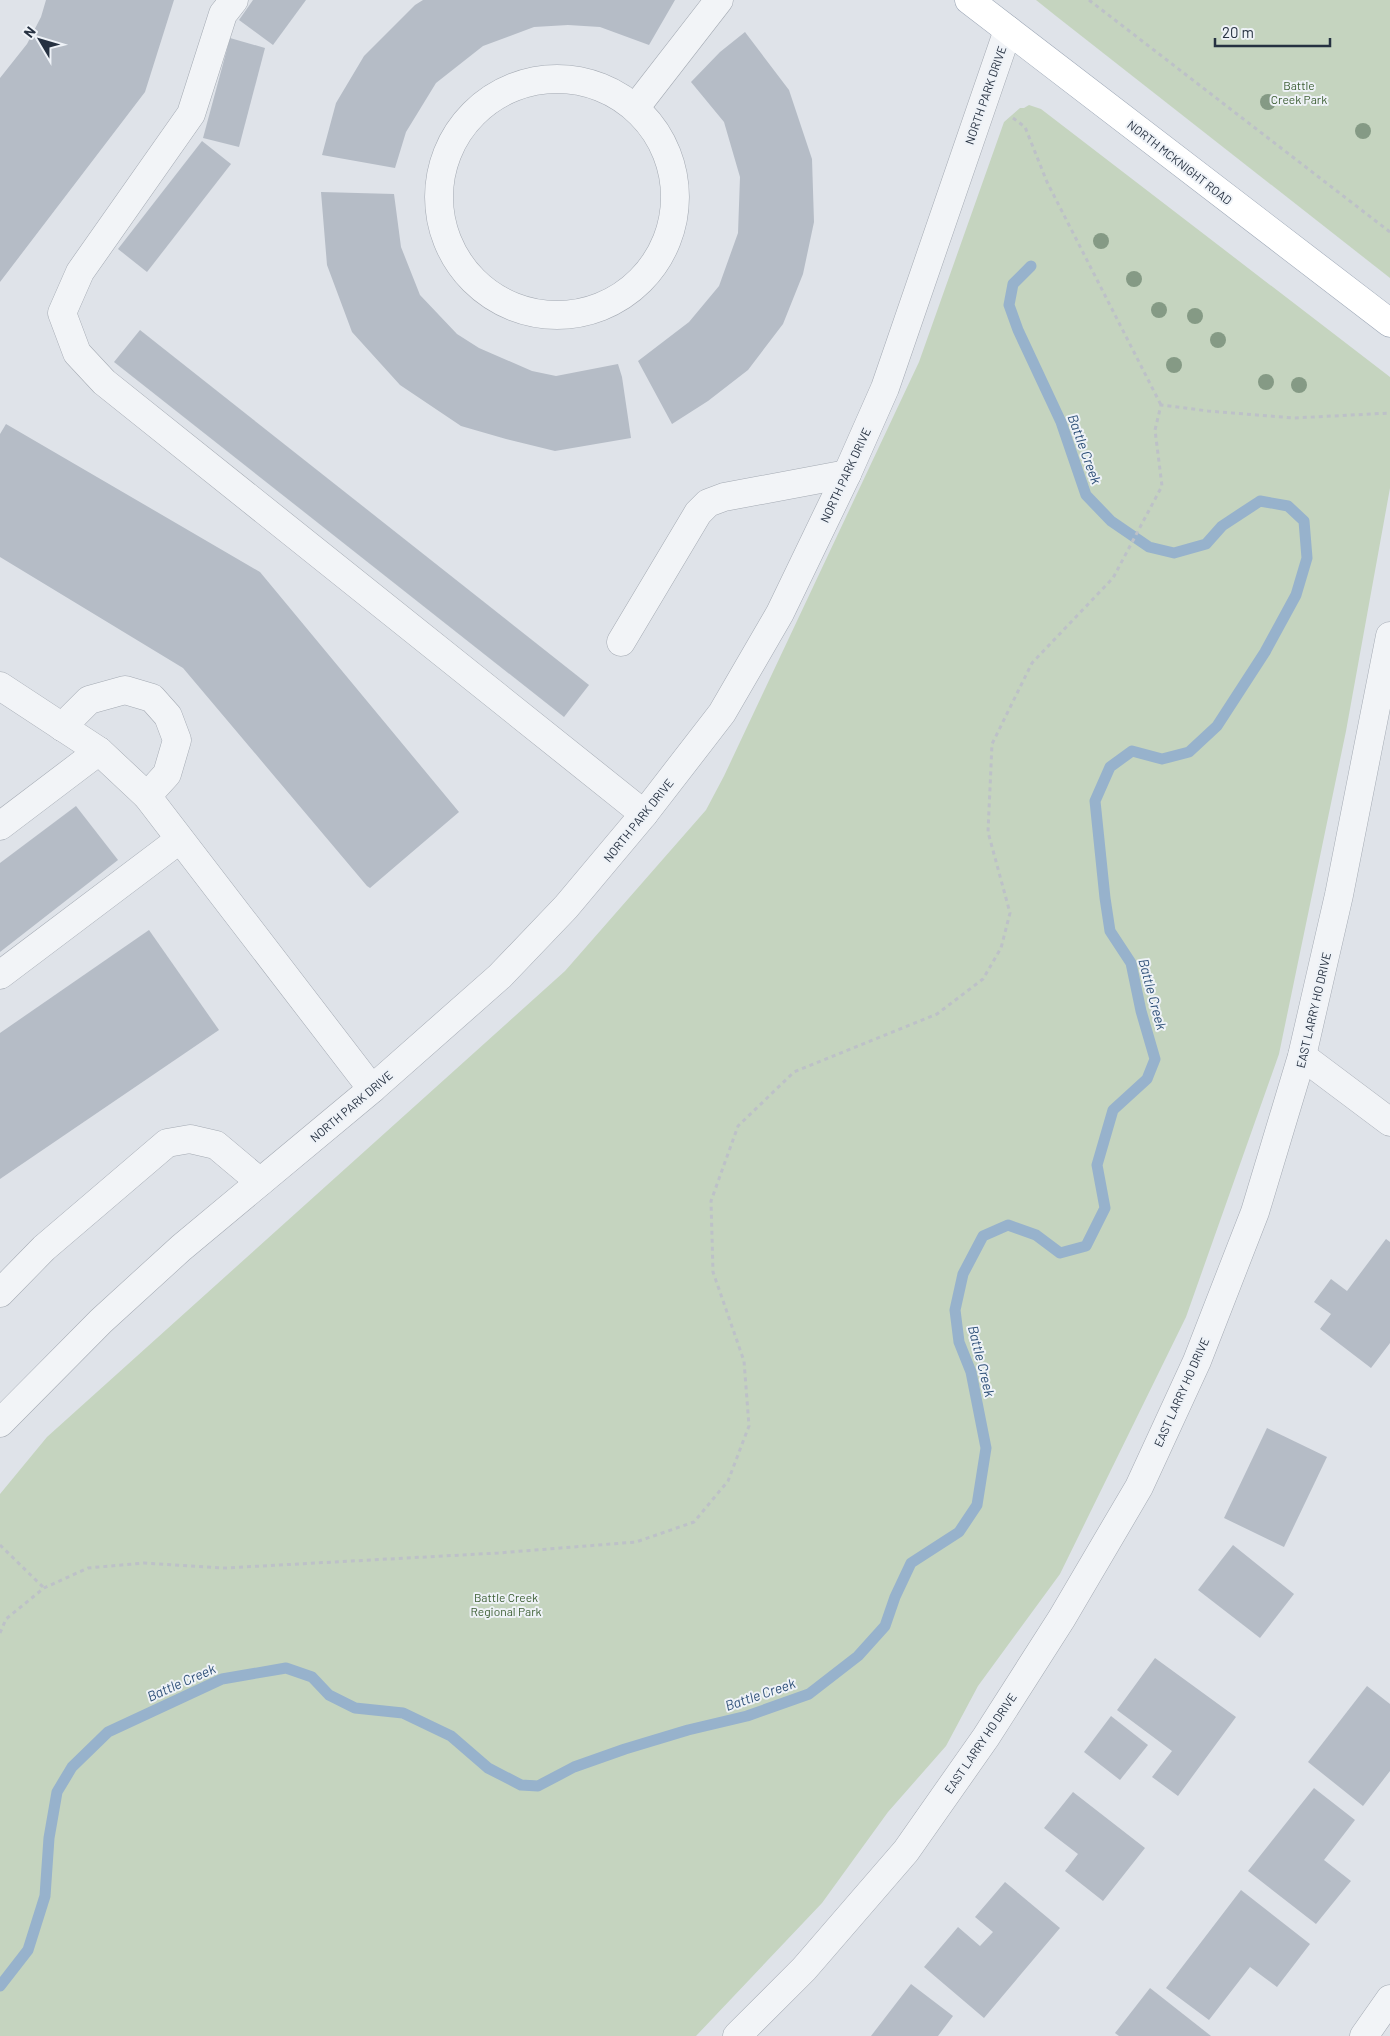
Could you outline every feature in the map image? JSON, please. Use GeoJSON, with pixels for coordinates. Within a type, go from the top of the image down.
{"type":"FeatureCollection","features":[{"type":"Feature","properties":{"kind":"main road","name":"NORTH MCKNIGHT ROAD"},"geometry":{"type":"LineString","coordinates":[[970,0],[1390,323]]}},
{"type":"Feature","properties":{"kind":"street"},"geometry":{"type":"LineString","coordinates":[[234,0],[224,14],[192,114],[76,280],[62,313],[77,353],[104,382],[644,814]]}},
{"type":"Feature","properties":{"kind":"street"},"geometry":{"type":"LineString","coordinates":[[636,107],[719,0]]}},
{"type":"Feature","properties":{"kind":"street","name":"NORTH PARK DRIVE"},"geometry":{"type":"LineString","coordinates":[[0,1423],[100,1321],[181,1248],[372,1089],[500,976],[566,907],[644,814],[722,713],[780,613],[847,474],[885,388],[1008,30]]}},
{"type":"Feature","properties":{"kind":"street"},"geometry":{"type":"LineString","coordinates":[[560,77],[601,85],[636,107],[662,139],[675,178],[674,220],[659,258],[631,290],[595,310],[554,316],[513,308],[478,286],[452,254],[438,215],[440,173],[455,134],[482,103],[519,83],[560,77]]}},
{"type":"Feature","properties":{"kind":"street"},"geometry":{"type":"LineString","coordinates":[[621,642],[698,513],[708,503],[724,497],[847,474]]}},
{"type":"Feature","properties":{"kind":"street","name":"EAST LARRY HO DRIVE"},"geometry":{"type":"LineString","coordinates":[[737,2036],[804,1969],[906,1851],[991,1729],[1062,1618],[1138,1488],[1197,1361],[1255,1212],[1302,1056],[1339,896],[1390,636]]}},
{"type":"Feature","properties":{"kind":"street"},"geometry":{"type":"LineString","coordinates":[[0,686],[99,751],[147,796],[372,1089]]}},
{"type":"Feature","properties":{"kind":"street"},"geometry":{"type":"LineString","coordinates":[[62,727],[89,700],[125,690],[152,698],[168,716],[177,740],[167,774],[147,796]]}},
{"type":"Feature","properties":{"kind":"street"},"geometry":{"type":"LineString","coordinates":[[0,826],[99,751]]}},
{"type":"Feature","properties":{"kind":"street"},"geometry":{"type":"LineString","coordinates":[[0,975],[179,840]]}},
{"type":"Feature","properties":{"kind":"street"},"geometry":{"type":"LineString","coordinates":[[1302,1056],[1390,1122]]}},
{"type":"Feature","properties":{"kind":"street"},"geometry":{"type":"LineString","coordinates":[[0,1293],[44,1248],[167,1143],[190,1139],[216,1145],[260,1182]]}},
{"type":"Feature","properties":{"kind":"street"},"geometry":{"type":"LineString","coordinates":[[1364,2036],[1390,1999]]}},
{"type":"Feature","properties":{"kind":"path"},"geometry":{"type":"LineString","coordinates":[[1089,0],[1390,232]]}},
{"type":"Feature","properties":{"kind":"path"},"geometry":{"type":"LineString","coordinates":[[0,1633],[6,1619],[44,1588],[88,1568],[144,1563],[226,1568],[518,1551],[636,1542],[694,1522],[728,1481],[749,1426],[744,1361],[713,1272],[711,1201],[738,1126],[794,1072],[937,1014],[983,979],[1000,948],[1010,913],[988,832],[992,744],[1032,663],[1113,578],[1162,486],[1155,430],[1162,404],[1047,182],[1025,127]]}},
{"type":"Feature","properties":{"kind":"path"},"geometry":{"type":"LineString","coordinates":[[1162,404],[1208,411],[1294,418],[1390,413]]}},
{"type":"Feature","properties":{"kind":"path"},"geometry":{"type":"LineString","coordinates":[[0,1545],[44,1588]]}},
{"type":"Feature","properties":{"kind":"green space","name":"Battle Creek Park"},"geometry":{"type":"Polygon","coordinates":[[[1036,0],[1390,0],[1390,278],[1056,16],[1036,0]]]}},
{"type":"Feature","properties":{"kind":"green space","name":"Battle Creek Regional Park"},"geometry":{"type":"Polygon","coordinates":[[[1029,105],[1041,109],[1390,377],[1390,488],[1346,731],[1279,1054],[1186,1317],[1060,1574],[978,1686],[946,1746],[888,1812],[822,1903],[696,2036],[0,2036],[0,1494],[47,1437],[565,971],[706,810],[724,776],[919,362],[1004,122],[1020,108],[1029,105]]]}},
{"type":"Feature","properties":{"kind":"building"},"geometry":{"type":"Polygon","coordinates":[[[46,0],[174,0],[145,92],[0,282],[0,78],[27,44],[41,17],[46,0]]]}},
{"type":"Feature","properties":{"kind":"building"},"geometry":{"type":"Polygon","coordinates":[[[253,0],[306,0],[273,45],[239,20],[253,0]]]}},
{"type":"Feature","properties":{"kind":"building"},"geometry":{"type":"Polygon","coordinates":[[[423,0],[675,0],[649,45],[600,27],[568,25],[534,27],[483,46],[436,83],[406,132],[395,168],[322,155],[336,103],[364,56],[415,5],[423,0]]]}},
{"type":"Feature","properties":{"kind":"building"},"geometry":{"type":"Polygon","coordinates":[[[745,32],[789,90],[812,159],[814,222],[803,274],[783,324],[748,370],[708,401],[672,424],[638,361],[689,322],[719,286],[738,233],[740,177],[724,122],[691,82],[720,52],[745,32]]]}},
{"type":"Feature","properties":{"kind":"building"},"geometry":{"type":"Polygon","coordinates":[[[230,38],[265,48],[239,147],[203,138],[230,38]]]}},
{"type":"Feature","properties":{"kind":"building"},"geometry":{"type":"Polygon","coordinates":[[[202,141],[231,164],[147,272],[118,249],[202,141]]]}},
{"type":"Feature","properties":{"kind":"building"},"geometry":{"type":"Polygon","coordinates":[[[321,192],[394,194],[401,247],[420,295],[457,334],[479,348],[532,371],[556,376],[618,364],[622,377],[631,438],[555,451],[461,426],[400,385],[352,332],[327,265],[321,192]]]}},
{"type":"Feature","properties":{"kind":"building"},"geometry":{"type":"Polygon","coordinates":[[[140,330],[589,685],[564,717],[114,362],[140,330]]]}},
{"type":"Feature","properties":{"kind":"building"},"geometry":{"type":"Polygon","coordinates":[[[6,424],[260,572],[459,812],[370,888],[367,886],[183,668],[0,557],[0,434],[6,424]]]}},
{"type":"Feature","properties":{"kind":"building"},"geometry":{"type":"Polygon","coordinates":[[[76,806],[118,860],[0,952],[0,863],[76,806]]]}},
{"type":"Feature","properties":{"kind":"building"},"geometry":{"type":"Polygon","coordinates":[[[149,930],[219,1030],[0,1179],[0,1033],[149,930]]]}},
{"type":"Feature","properties":{"kind":"building"},"geometry":{"type":"Polygon","coordinates":[[[1386,1239],[1390,1242],[1390,1343],[1371,1368],[1320,1329],[1331,1314],[1314,1302],[1331,1279],[1347,1291],[1386,1239]]]}},
{"type":"Feature","properties":{"kind":"building"},"geometry":{"type":"Polygon","coordinates":[[[1267,1428],[1327,1457],[1284,1547],[1224,1518],[1267,1428]]]}},
{"type":"Feature","properties":{"kind":"building"},"geometry":{"type":"Polygon","coordinates":[[[1233,1545],[1294,1594],[1260,1638],[1198,1590],[1233,1545]]]}},
{"type":"Feature","properties":{"kind":"building"},"geometry":{"type":"Polygon","coordinates":[[[1155,1658],[1236,1717],[1178,1796],[1152,1777],[1172,1751],[1117,1710],[1155,1658]]]}},
{"type":"Feature","properties":{"kind":"building"},"geometry":{"type":"Polygon","coordinates":[[[1367,1686],[1390,1704],[1390,1771],[1363,1806],[1308,1762],[1367,1686]]]}},
{"type":"Feature","properties":{"kind":"building"},"geometry":{"type":"Polygon","coordinates":[[[1111,1716],[1148,1745],[1120,1780],[1084,1752],[1111,1716]]]}},
{"type":"Feature","properties":{"kind":"building"},"geometry":{"type":"Polygon","coordinates":[[[1314,1788],[1355,1820],[1324,1860],[1351,1881],[1316,1924],[1248,1871],[1314,1788]]]}},
{"type":"Feature","properties":{"kind":"building"},"geometry":{"type":"Polygon","coordinates":[[[1073,1792],[1145,1848],[1103,1901],[1065,1871],[1078,1854],[1044,1828],[1073,1792]]]}},
{"type":"Feature","properties":{"kind":"building"},"geometry":{"type":"Polygon","coordinates":[[[1005,1882],[1060,1928],[984,2018],[924,1967],[958,1927],[980,1946],[993,1932],[975,1917],[1005,1882]]]}},
{"type":"Feature","properties":{"kind":"building"},"geometry":{"type":"Polygon","coordinates":[[[1241,1890],[1310,1944],[1277,1987],[1250,1967],[1209,2020],[1166,1988],[1241,1890]]]}},
{"type":"Feature","properties":{"kind":"building"},"geometry":{"type":"Polygon","coordinates":[[[911,1984],[953,2016],[938,2036],[871,2036],[911,1984]]]}},
{"type":"Feature","properties":{"kind":"building"},"geometry":{"type":"Polygon","coordinates":[[[1150,1988],[1211,2036],[1119,2036],[1115,2033],[1150,1988]]]}},
{"type":"Feature","properties":{"kind":"waterway","name":"Battle Creek"},"geometry":{"type":"LineString","coordinates":[[0,1986],[28,1950],[45,1896],[49,1838],[57,1792],[72,1767],[108,1732],[222,1679],[286,1668],[312,1677],[329,1695],[355,1708],[403,1713],[451,1736],[488,1768],[521,1785],[538,1786],[574,1767],[625,1749],[688,1730],[747,1716],[809,1694],[858,1656],[885,1626],[895,1597],[911,1563],[959,1532],[977,1505],[986,1448],[971,1372],[959,1342],[955,1310],[963,1274],[983,1236],[1008,1225],[1036,1235],[1060,1253],[1086,1246],[1105,1208],[1097,1165],[1113,1110],[1147,1079],[1155,1059],[1141,1011],[1131,963],[1110,931],[1095,801],[1110,767],[1132,751],[1162,759],[1189,752],[1217,726],[1265,652],[1296,595],[1307,558],[1304,521],[1288,506],[1260,501],[1222,526],[1206,544],[1174,553],[1149,547],[1111,521],[1086,495],[1061,422],[1018,330],[1009,305],[1013,284],[1031,266]]}}]}
